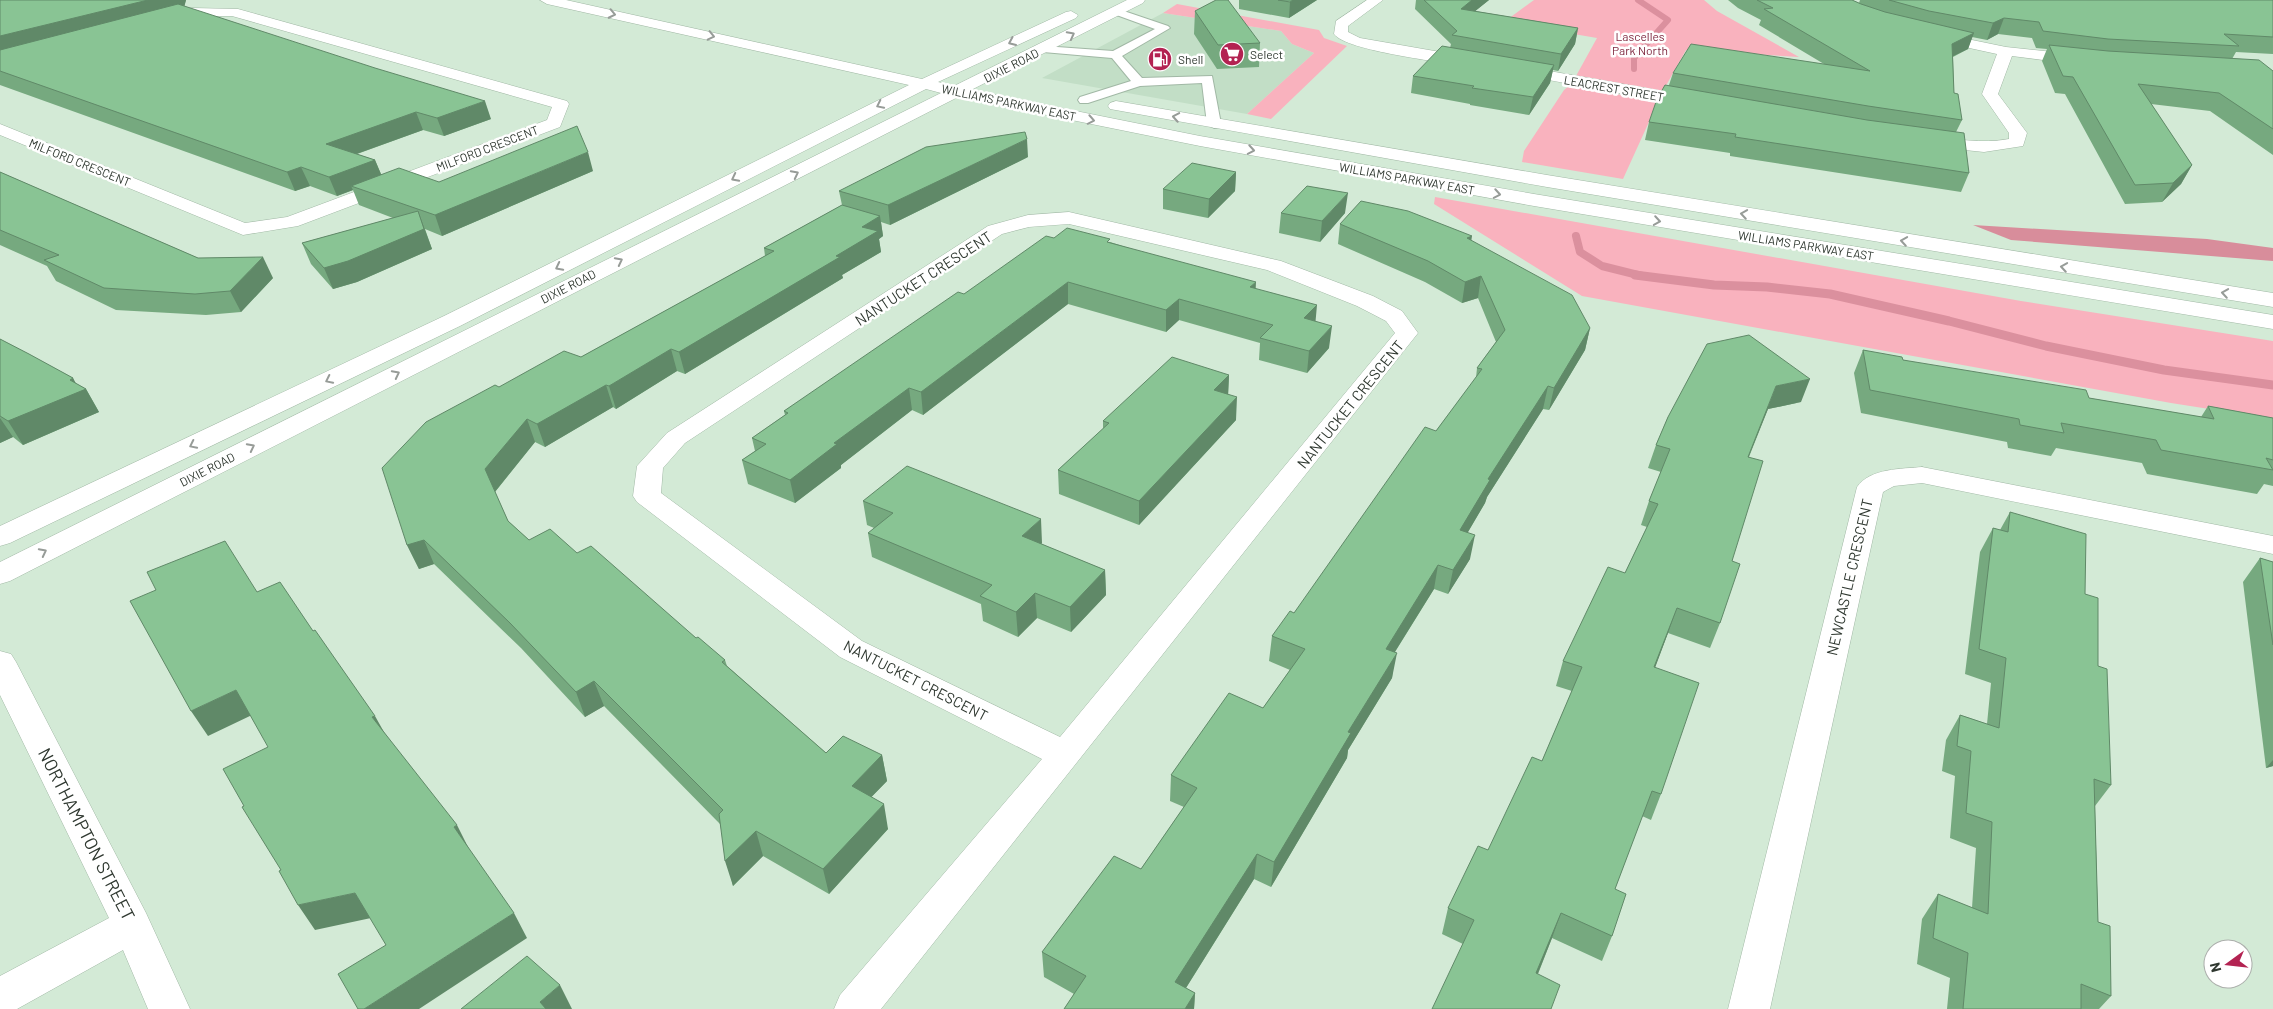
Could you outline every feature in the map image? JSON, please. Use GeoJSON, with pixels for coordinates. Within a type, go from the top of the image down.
{"type":"FeatureCollection","features":[{"type":"Feature","properties":{"kind":"main road","name":"WILLIAMS PARKWAY EAST"},"geometry":{"type":"LineString","coordinates":[[547,0],[926,76],[958,92],[1200,141],[1534,200],[2273,322]]}},
{"type":"Feature","properties":{"kind":"main road","name":"DIXIE ROAD"},"geometry":{"type":"LineString","coordinates":[[0,574],[656,241],[958,92],[1138,0]]}},
{"type":"Feature","properties":{"kind":"main road"},"geometry":{"type":"LineString","coordinates":[[1376,0],[1341,24],[1341,34],[1356,42],[1484,64]]}},
{"type":"Feature","properties":{"kind":"main road","name":"DIXIE ROAD"},"geometry":{"type":"LineString","coordinates":[[0,537],[452,321],[926,76],[946,73],[1086,8]]}},
{"type":"Feature","properties":{"kind":"main road","name":"MILFORD CRESCENT"},"geometry":{"type":"LineString","coordinates":[[0,129],[243,229],[291,222],[554,123],[561,104],[233,12],[192,12],[148,23]]}},
{"type":"Feature","properties":{"kind":"main road"},"geometry":{"type":"LineString","coordinates":[[1920,33],[2006,51],[2095,61]]}},
{"type":"Feature","properties":{"kind":"main road"},"geometry":{"type":"LineString","coordinates":[[1915,139],[1970,147],[2000,147],[2017,142],[2018,133],[1990,94],[2006,51]]}},
{"type":"Feature","properties":{"kind":"main road","name":"LEACREST STREET"},"geometry":{"type":"LineString","coordinates":[[1504,68],[1708,104]]}},
{"type":"Feature","properties":{"kind":"main road","name":"WILLIAMS PARKWAY EAST"},"geometry":{"type":"LineString","coordinates":[[946,73],[1006,86]]}},
{"type":"Feature","properties":{"kind":"main road","name":"WILLIAMS PARKWAY EAST"},"geometry":{"type":"LineString","coordinates":[[1067,97],[1605,191],[2273,300]]}},
{"type":"Feature","properties":{"kind":"main road","name":"NANTUCKET CRESCENT"},"geometry":{"type":"LineString","coordinates":[[855,1009],[1065,755],[1407,334],[1394,316],[1365,300],[1274,266],[1069,218],[1028,221],[996,230],[676,438],[650,466],[647,496],[851,649],[1065,755]]}},
{"type":"Feature","properties":{"kind":"main road","name":"NEWCASTLE CRESCENT"},"geometry":{"type":"LineString","coordinates":[[1749,1009],[1871,487],[1888,479],[1922,475],[2273,545]]}},
{"type":"Feature","properties":{"kind":"main road","name":"NORTHAMPTON STREET"},"geometry":{"type":"LineString","coordinates":[[0,662],[132,924],[169,1009]]}},
{"type":"Feature","properties":{"kind":"main road"},"geometry":{"type":"LineString","coordinates":[[0,997],[132,924]]}},
{"type":"Feature","properties":{"kind":"lane"},"geometry":{"type":"LineString","coordinates":[[1043,49],[1115,55],[1164,28],[1115,11]]}},
{"type":"Feature","properties":{"kind":"lane"},"geometry":{"type":"LineString","coordinates":[[1115,55],[1139,82]]}},
{"type":"Feature","properties":{"kind":"lane"},"geometry":{"type":"LineString","coordinates":[[1084,100],[1139,82],[1208,79],[1214,124]]}},
{"type":"Feature","properties":{"kind":"shaded area"},"geometry":{"type":"Polygon","coordinates":[[[1163,13],[1281,31],[1292,44],[1314,53],[1247,114],[1042,78],[1163,13]]]}},
{"type":"Feature","properties":{"kind":"shaded area"},"geometry":{"type":"Polygon","coordinates":[[[1973,225],[2207,239],[2273,248],[2273,261],[2011,240],[1973,225]]]}},
{"type":"Feature","properties":{"kind":"green space","name":"Lascelles Park North"},"geometry":{"type":"Polygon","coordinates":[[[1534,0],[1704,0],[1717,11],[1799,57],[1686,50],[1663,91],[1576,76],[1597,38],[1504,22],[1534,0]]]}},
{"type":"Feature","properties":{"kind":"green space"},"geometry":{"type":"Polygon","coordinates":[[[1177,4],[1319,30],[1324,38],[1347,46],[1271,119],[1247,114],[1314,53],[1292,44],[1281,31],[1163,13],[1177,4]]]}},
{"type":"Feature","properties":{"kind":"green space"},"geometry":{"type":"Polygon","coordinates":[[[1570,85],[1658,102],[1623,179],[1522,162],[1524,151],[1564,90],[1570,85]]]}},
{"type":"Feature","properties":{"kind":"green space"},"geometry":{"type":"Polygon","coordinates":[[[1435,197],[2021,301],[2273,341],[2273,419],[2171,403],[1582,296],[1434,204],[1435,197]]]}},
{"type":"Feature","properties":{"kind":"building"},"geometry":{"type":"Polygon","coordinates":[[[0,0],[148,0],[0,36],[0,0]]]}},
{"type":"Feature","properties":{"kind":"building"},"geometry":{"type":"Polygon","coordinates":[[[1216,0],[1228,0],[1260,43],[1218,45],[1195,11],[1216,0]]]}},
{"type":"Feature","properties":{"kind":"building"},"geometry":{"type":"Polygon","coordinates":[[[1424,0],[1472,0],[1461,9],[1578,28],[1561,54],[1452,35],[1457,31],[1424,0]]]}},
{"type":"Feature","properties":{"kind":"building"},"geometry":{"type":"Polygon","coordinates":[[[1757,0],[1852,0],[1885,12],[1974,33],[1952,44],[1954,93],[1958,94],[1962,120],[1673,73],[1691,44],[1870,71],[1764,9],[1773,8],[1757,0]]]}},
{"type":"Feature","properties":{"kind":"building"},"geometry":{"type":"Polygon","coordinates":[[[1889,0],[2273,0],[2273,37],[2224,34],[2239,46],[2108,39],[2043,31],[2039,22],[2004,18],[1993,23],[1929,11],[1889,0]]]}},
{"type":"Feature","properties":{"kind":"building"},"geometry":{"type":"Polygon","coordinates":[[[178,4],[375,68],[485,101],[437,118],[416,112],[326,144],[375,160],[329,177],[301,167],[287,172],[0,71],[0,50],[178,4]]]}},
{"type":"Feature","properties":{"kind":"building"},"geometry":{"type":"Polygon","coordinates":[[[2049,45],[2108,51],[2259,60],[2273,71],[2273,129],[2219,93],[2138,84],[2192,165],[2173,183],[2135,185],[2073,77],[2063,76],[2049,45]]]}},
{"type":"Feature","properties":{"kind":"building"},"geometry":{"type":"Polygon","coordinates":[[[1442,46],[1554,65],[1533,97],[1472,88],[1474,86],[1413,76],[1442,46]]]}},
{"type":"Feature","properties":{"kind":"building"},"geometry":{"type":"Polygon","coordinates":[[[1665,85],[1867,120],[1964,133],[1969,173],[1735,137],[1736,134],[1649,122],[1657,99],[1665,85]]]}},
{"type":"Feature","properties":{"kind":"building"},"geometry":{"type":"Polygon","coordinates":[[[577,126],[588,152],[435,215],[351,186],[399,168],[439,182],[577,126]]]}},
{"type":"Feature","properties":{"kind":"building"},"geometry":{"type":"Polygon","coordinates":[[[1025,132],[1027,139],[888,205],[839,191],[926,147],[1025,132]]]}},
{"type":"Feature","properties":{"kind":"building"},"geometry":{"type":"Polygon","coordinates":[[[1192,163],[1236,172],[1209,199],[1163,189],[1192,163]]]}},
{"type":"Feature","properties":{"kind":"building"},"geometry":{"type":"Polygon","coordinates":[[[0,172],[198,258],[263,257],[230,291],[195,294],[104,288],[44,260],[59,255],[0,230],[0,172]]]}},
{"type":"Feature","properties":{"kind":"building"},"geometry":{"type":"Polygon","coordinates":[[[1307,186],[1348,193],[1322,221],[1281,213],[1307,186]]]}},
{"type":"Feature","properties":{"kind":"building"},"geometry":{"type":"Polygon","coordinates":[[[1361,201],[1408,211],[1472,236],[1467,238],[1572,295],[1590,328],[1554,388],[1548,386],[1488,479],[1490,480],[1460,530],[1475,535],[1453,570],[1438,565],[1386,649],[1397,653],[1348,732],[1351,733],[1274,862],[1257,854],[1175,982],[1195,993],[1185,1009],[1064,1009],[1086,976],[1042,952],[1114,856],[1141,869],[1197,788],[1171,775],[1229,693],[1263,708],[1305,649],[1272,636],[1290,611],[1294,613],[1425,427],[1436,431],[1482,369],[1477,368],[1505,330],[1481,276],[1465,282],[1428,261],[1340,224],[1361,201]]]}},
{"type":"Feature","properties":{"kind":"building"},"geometry":{"type":"Polygon","coordinates":[[[842,205],[880,216],[862,227],[878,231],[836,256],[840,257],[679,352],[671,349],[609,386],[606,385],[537,424],[527,419],[485,469],[508,521],[529,540],[550,529],[577,553],[591,546],[696,638],[698,637],[725,660],[722,662],[826,753],[843,736],[882,755],[852,786],[884,804],[823,869],[756,831],[725,861],[719,814],[723,810],[594,681],[576,692],[510,623],[424,540],[407,545],[382,468],[426,422],[495,385],[499,387],[564,351],[581,357],[774,251],[764,248],[842,205]]]}},
{"type":"Feature","properties":{"kind":"building"},"geometry":{"type":"Polygon","coordinates":[[[418,211],[424,229],[348,261],[324,268],[302,243],[418,211]]]}},
{"type":"Feature","properties":{"kind":"building"},"geometry":{"type":"Polygon","coordinates":[[[1067,228],[1110,239],[1107,242],[1256,282],[1250,287],[1317,305],[1304,318],[1332,326],[1309,351],[1260,338],[1273,325],[1179,299],[1166,310],[1068,282],[921,392],[909,388],[834,443],[837,444],[790,480],[742,460],[766,444],[752,438],[788,413],[784,411],[958,292],[964,294],[1046,236],[1054,238],[1067,228]]]}},
{"type":"Feature","properties":{"kind":"building"},"geometry":{"type":"Polygon","coordinates":[[[1749,335],[1810,379],[1776,386],[1748,457],[1763,461],[1732,561],[1740,564],[1720,623],[1677,608],[1654,667],[1699,683],[1661,794],[1652,791],[1615,889],[1626,894],[1612,936],[1561,913],[1536,973],[1560,985],[1551,1009],[1432,1009],[1474,920],[1448,908],[1478,846],[1488,850],[1532,757],[1542,761],[1582,667],[1563,661],[1608,567],[1625,573],[1658,504],[1649,501],[1670,449],[1656,445],[1668,417],[1707,344],[1749,335]]]}},
{"type":"Feature","properties":{"kind":"building"},"geometry":{"type":"Polygon","coordinates":[[[0,339],[73,378],[70,380],[86,389],[8,421],[0,416],[0,339]]]}},
{"type":"Feature","properties":{"kind":"building"},"geometry":{"type":"Polygon","coordinates":[[[1863,350],[1902,357],[1903,360],[2086,390],[2089,398],[2214,419],[2208,406],[2273,418],[2273,460],[2266,458],[2273,470],[2161,450],[2156,440],[2061,423],[2064,433],[2020,425],[2019,419],[1870,390],[1863,350]]]}},
{"type":"Feature","properties":{"kind":"building"},"geometry":{"type":"Polygon","coordinates":[[[1172,357],[1229,375],[1214,390],[1237,397],[1139,501],[1058,470],[1109,423],[1103,421],[1172,357]]]}},
{"type":"Feature","properties":{"kind":"building"},"geometry":{"type":"Polygon","coordinates":[[[907,466],[1041,519],[1022,536],[1105,570],[1070,607],[1035,593],[1016,612],[980,596],[992,585],[868,533],[893,513],[863,501],[907,466]]]}},
{"type":"Feature","properties":{"kind":"building"},"geometry":{"type":"Polygon","coordinates":[[[2010,512],[2086,534],[2085,594],[2098,598],[2098,666],[2107,669],[2111,785],[2094,779],[2098,922],[2110,926],[2111,996],[2081,984],[2081,1009],[1963,1009],[1968,953],[1933,938],[1938,894],[1988,914],[1992,822],[1966,813],[1971,751],[1957,746],[1960,715],[1999,728],[2006,658],[1979,649],[1993,528],[2008,532],[2010,512]]]}},
{"type":"Feature","properties":{"kind":"building"},"geometry":{"type":"Polygon","coordinates":[[[225,541],[257,592],[280,582],[375,716],[372,717],[457,825],[454,827],[514,913],[364,1009],[358,1009],[338,974],[386,945],[355,893],[298,905],[279,871],[281,870],[242,807],[244,806],[223,769],[268,747],[236,690],[191,711],[130,601],[156,590],[147,572],[225,541]]]}},
{"type":"Feature","properties":{"kind":"building"},"geometry":{"type":"Polygon","coordinates":[[[2260,558],[2273,562],[2273,645],[2260,558]]]}},
{"type":"Feature","properties":{"kind":"building"},"geometry":{"type":"Polygon","coordinates":[[[527,956],[560,985],[540,1002],[546,1009],[461,1009],[527,956]]]}},
{"type":"Feature","properties":{"kind":"waterway"},"geometry":{"type":"LineString","coordinates":[[1634,69],[1634,58],[1668,20],[1638,0]]}},
{"type":"Feature","properties":{"kind":"waterway"},"geometry":{"type":"LineString","coordinates":[[1576,236],[1580,252],[1602,266],[1641,276]]}},
{"type":"Feature","properties":{"kind":"waterway"},"geometry":{"type":"LineString","coordinates":[[1635,275],[1641,276]]}},
{"type":"Feature","properties":{"kind":"waterway"},"geometry":{"type":"LineString","coordinates":[[1641,276],[1714,285],[1767,287],[1830,294],[1949,321],[2046,346],[2164,370],[2273,385]]}},
{"type":"Feature","properties":{"kind":"place","name":"Select"},"geometry":{"type":"Point","coordinates":[1232,54]}},
{"type":"Feature","properties":{"kind":"place","name":"Shell"},"geometry":{"type":"Point","coordinates":[1160,59]}}]}
